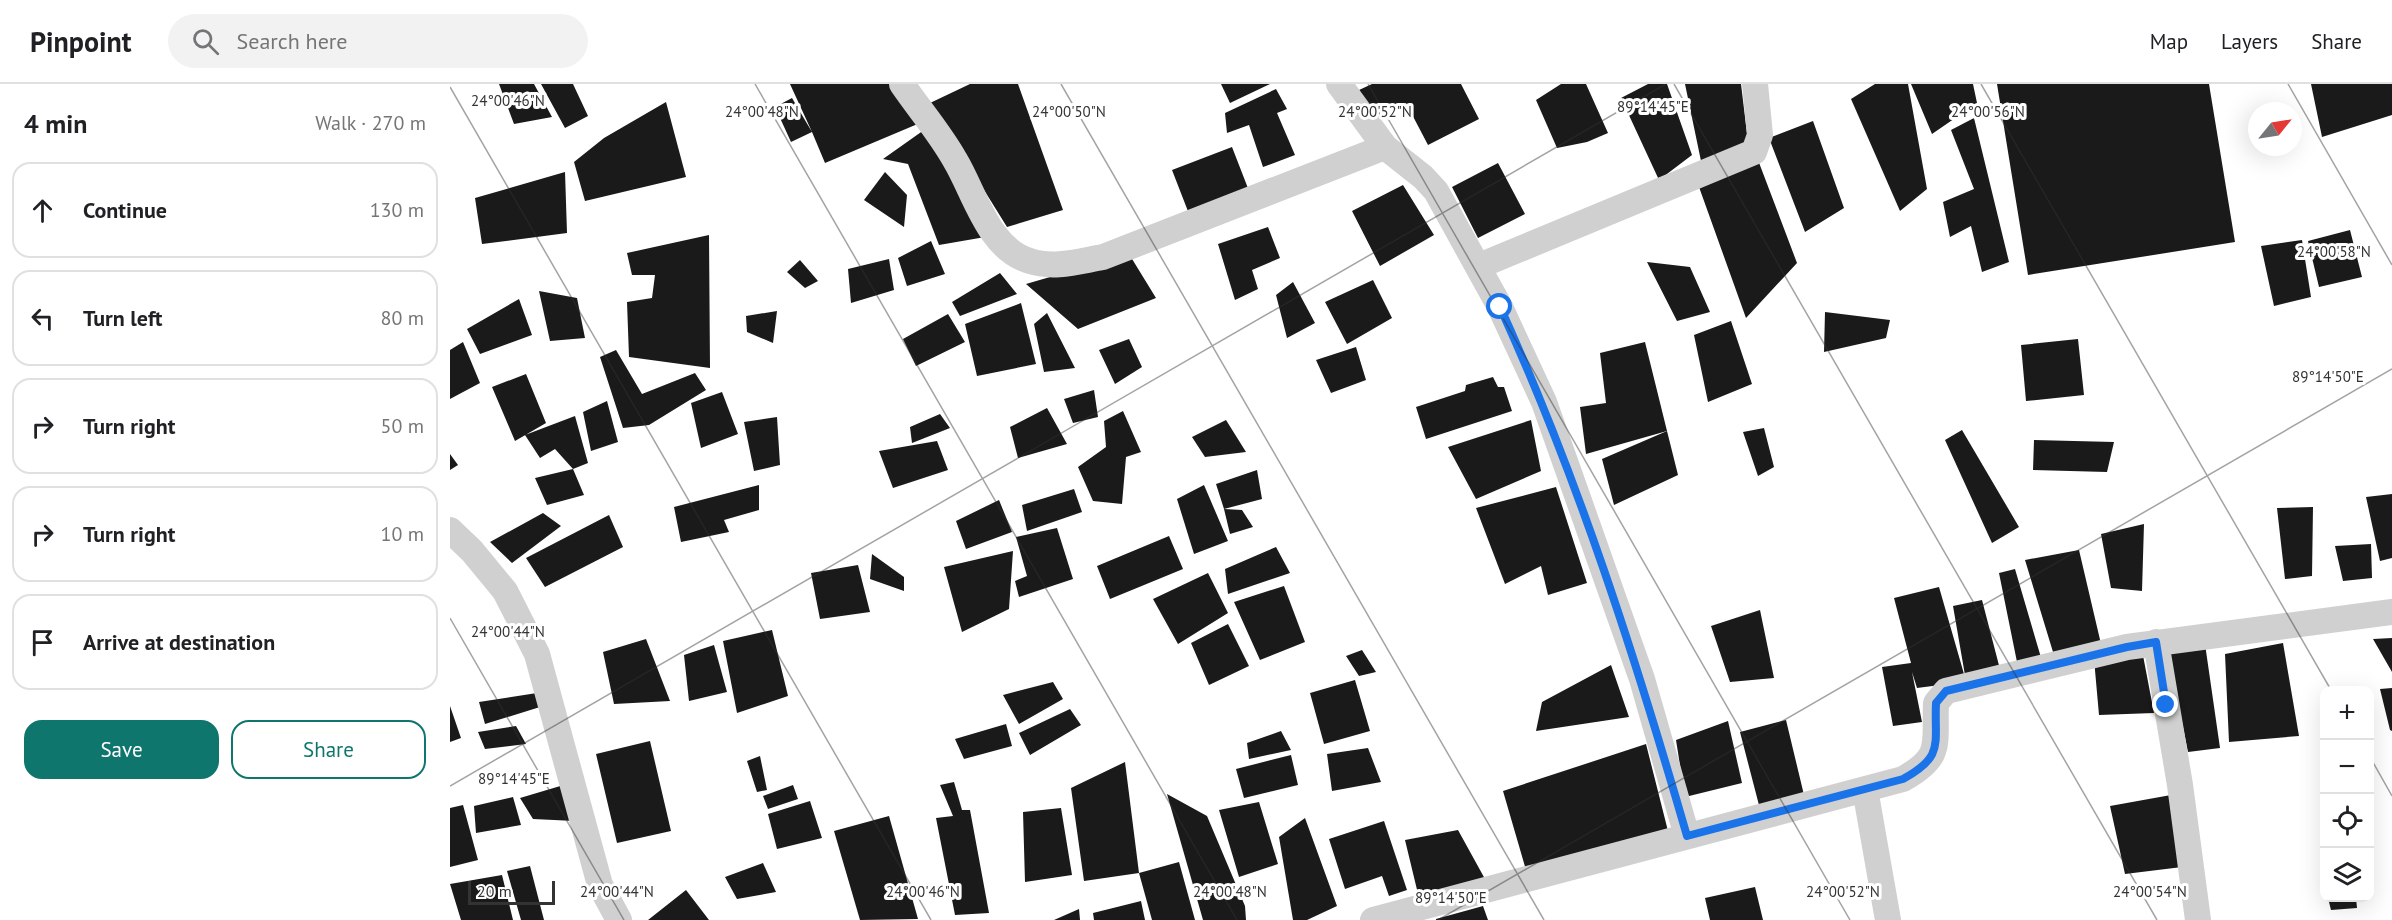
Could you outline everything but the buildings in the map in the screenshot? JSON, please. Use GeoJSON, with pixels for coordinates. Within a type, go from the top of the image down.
{"type":"FeatureCollection","features":[{"type":"Feature","properties":{"kind":"street"},"geometry":{"type":"LineString","coordinates":[[902,84],[955,159],[992,231],[1008,248],[1029,261],[1059,265],[1103,256],[1385,147]]}},
{"type":"Feature","properties":{"kind":"street"},"geometry":{"type":"LineString","coordinates":[[1339,84],[1385,147],[1423,177],[1436,191],[1479,266],[1547,412],[1642,680],[1687,836]]}},
{"type":"Feature","properties":{"kind":"street"},"geometry":{"type":"LineString","coordinates":[[1479,266],[1754,152],[1760,135],[1755,84]]}},
{"type":"Feature","properties":{"kind":"street"},"geometry":{"type":"LineString","coordinates":[[450,530],[472,551],[505,591],[537,654],[600,885],[619,920]]}},
{"type":"Feature","properties":{"kind":"street"},"geometry":{"type":"LineString","coordinates":[[1374,920],[1903,779],[1921,769],[1931,757],[1937,742],[1936,703],[1946,691],[2127,647],[2392,612]]}},
{"type":"Feature","properties":{"kind":"street"},"geometry":{"type":"LineString","coordinates":[[2156,642],[2180,785],[2198,920]]}},
{"type":"Feature","properties":{"kind":"street"},"geometry":{"type":"LineString","coordinates":[[1865,789],[1888,920]]}},
{"type":"Feature","properties":{"kind":"route"},"geometry":{"type":"LineString","coordinates":[[1500,307],[1544,402],[1582,506],[1642,680],[1687,836],[1903,779],[1921,769],[1931,757],[1937,742],[1936,703],[1946,691],[2156,642],[2166,705]]}}]}
